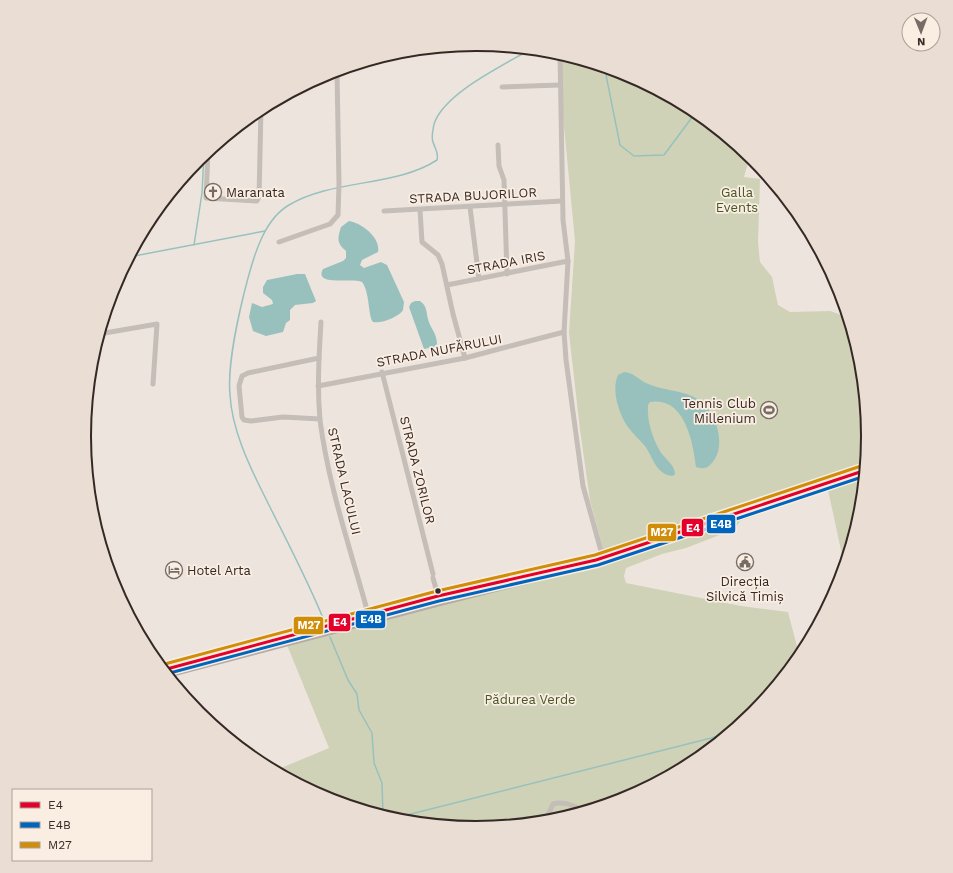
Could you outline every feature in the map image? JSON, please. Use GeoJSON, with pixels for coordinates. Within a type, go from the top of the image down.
{"type":"FeatureCollection","features":[{"type":"Feature","properties":{"kind":"main road"},"geometry":{"type":"LineString","coordinates":[[169,668],[438,596],[596,560],[860,472]]}},
{"type":"Feature","properties":{"kind":"main road"},"geometry":{"type":"LineString","coordinates":[[173,673],[440,602],[576,570],[596,560]]}},
{"type":"Feature","properties":{"kind":"street"},"geometry":{"type":"LineString","coordinates":[[560,60],[562,201],[568,261],[564,332],[568,382],[587,502],[603,558]]}},
{"type":"Feature","properties":{"kind":"street"},"geometry":{"type":"LineString","coordinates":[[279,242],[333,222],[339,212],[336,77]]}},
{"type":"Feature","properties":{"kind":"street"},"geometry":{"type":"LineString","coordinates":[[502,87],[560,84]]}},
{"type":"Feature","properties":{"kind":"street"},"geometry":{"type":"LineString","coordinates":[[208,161],[206,198],[257,200],[259,197],[261,117]]}},
{"type":"Feature","properties":{"kind":"street"},"geometry":{"type":"LineString","coordinates":[[498,145],[499,166],[504,180],[507,274]]}},
{"type":"Feature","properties":{"kind":"street","name":"STRADA BUJORILOR"},"geometry":{"type":"LineString","coordinates":[[384,211],[562,201]]}},
{"type":"Feature","properties":{"kind":"street"},"geometry":{"type":"LineString","coordinates":[[470,207],[479,279]]}},
{"type":"Feature","properties":{"kind":"street"},"geometry":{"type":"LineString","coordinates":[[420,210],[422,242],[439,256],[453,314],[466,358]]}},
{"type":"Feature","properties":{"kind":"street","name":"STRADA IRIS"},"geometry":{"type":"LineString","coordinates":[[447,285],[568,261]]}},
{"type":"Feature","properties":{"kind":"street","name":"STRADA LACULUI"},"geometry":{"type":"LineString","coordinates":[[321,322],[318,386],[320,419],[332,482],[366,606],[364,616]]}},
{"type":"Feature","properties":{"kind":"street"},"geometry":{"type":"LineString","coordinates":[[105,333],[157,324],[153,384]]}},
{"type":"Feature","properties":{"kind":"street","name":"STRADA NUFĂRULUI"},"geometry":{"type":"LineString","coordinates":[[318,386],[382,372],[466,358],[564,332]]}},
{"type":"Feature","properties":{"kind":"street"},"geometry":{"type":"LineString","coordinates":[[319,358],[248,373],[242,376],[239,386],[242,417],[244,420],[251,421],[283,417],[320,419]]}},
{"type":"Feature","properties":{"kind":"street","name":"STRADA ZORILOR"},"geometry":{"type":"LineString","coordinates":[[382,372],[438,596]]}},
{"type":"Feature","properties":{"kind":"street"},"geometry":{"type":"LineString","coordinates":[[366,606],[375,613]]}},
{"type":"Feature","properties":{"kind":"street"},"geometry":{"type":"LineString","coordinates":[[548,816],[554,804],[557,803],[564,803],[579,808]]}},
{"type":"Feature","properties":{"kind":"green space","name":"Pădurea Verde"},"geometry":{"type":"Polygon","coordinates":[[[558,59],[600,71],[647,91],[691,116],[731,147],[748,163],[744,177],[760,179],[758,242],[760,262],[772,277],[778,305],[790,312],[830,311],[843,315],[855,361],[861,411],[861,462],[855,512],[843,558],[828,490],[740,521],[735,529],[686,548],[662,554],[626,568],[624,576],[626,583],[741,606],[788,612],[798,650],[766,691],[731,726],[691,757],[624,793],[600,802],[552,815],[527,819],[476,822],[426,819],[401,815],[353,802],[329,793],[281,768],[329,748],[285,640],[322,624],[604,553],[590,500],[569,333],[575,241],[558,59]]]}},
{"type":"Feature","properties":{"kind":"water"},"geometry":{"type":"Polygon","coordinates":[[[349,221],[365,228],[377,242],[378,252],[362,260],[360,265],[364,268],[381,262],[387,265],[404,302],[401,313],[390,319],[380,322],[373,322],[370,315],[365,286],[362,282],[329,280],[321,275],[323,269],[343,261],[346,258],[346,251],[339,243],[338,238],[341,227],[349,221]]]}},
{"type":"Feature","properties":{"kind":"water"},"geometry":{"type":"Polygon","coordinates":[[[297,274],[305,274],[316,301],[313,303],[295,305],[290,310],[290,320],[286,323],[283,332],[266,336],[253,331],[249,317],[252,303],[262,307],[273,304],[272,300],[263,293],[263,287],[267,280],[297,274]]]}},
{"type":"Feature","properties":{"kind":"water"},"geometry":{"type":"Polygon","coordinates":[[[420,301],[425,307],[429,322],[437,340],[437,344],[434,347],[424,349],[409,307],[411,303],[420,301]]]}},
{"type":"Feature","properties":{"kind":"water"},"geometry":{"type":"Polygon","coordinates":[[[624,372],[633,375],[653,386],[684,393],[698,399],[704,404],[717,425],[719,434],[718,451],[715,459],[710,465],[703,468],[696,467],[689,434],[685,423],[672,406],[662,402],[650,402],[648,405],[648,417],[652,435],[660,451],[675,471],[675,474],[673,476],[667,475],[659,469],[645,446],[628,427],[619,409],[615,388],[618,375],[624,372]]]}},
{"type":"Feature","properties":{"kind":"waterway"},"geometry":{"type":"LineString","coordinates":[[325,623],[303,573],[246,458],[237,433],[231,408],[230,368],[232,352],[245,290],[258,247],[267,227],[273,219],[289,205],[324,191],[403,175],[421,169],[437,160],[437,153],[432,136],[434,124],[440,113],[450,101],[462,91],[476,81],[523,54]]}},
{"type":"Feature","properties":{"kind":"waterway"},"geometry":{"type":"LineString","coordinates":[[606,73],[620,145],[634,156],[664,155],[692,117]]}},
{"type":"Feature","properties":{"kind":"waterway"},"geometry":{"type":"LineString","coordinates":[[194,245],[202,193],[203,165]]}},
{"type":"Feature","properties":{"kind":"waterway"},"geometry":{"type":"LineString","coordinates":[[137,256],[265,231]]}},
{"type":"Feature","properties":{"kind":"waterway"},"geometry":{"type":"LineString","coordinates":[[330,637],[348,680],[357,694],[359,710],[372,733],[374,763],[382,783],[383,810]]}},
{"type":"Feature","properties":{"kind":"waterway"},"geometry":{"type":"LineString","coordinates":[[405,816],[718,736]]}},
{"type":"Feature","properties":{"kind":"transit line","name":"M27"},"geometry":{"type":"LineString","coordinates":[[166,664],[437,591],[595,555],[861,466]]}},
{"type":"Feature","properties":{"kind":"transit line","name":"E4"},"geometry":{"type":"LineString","coordinates":[[169,668],[438,596],[596,560],[860,472]]}},
{"type":"Feature","properties":{"kind":"transit line","name":"E4B"},"geometry":{"type":"LineString","coordinates":[[172,672],[439,601],[598,565],[860,478]]}},
{"type":"Feature","properties":{"kind":"place","name":"Maranata"},"geometry":{"type":"Point","coordinates":[213,192]}},
{"type":"Feature","properties":{"kind":"place","name":"Tennis Club Millenium"},"geometry":{"type":"Point","coordinates":[769,410]}},
{"type":"Feature","properties":{"kind":"place","name":"Direcția Silvică Timiș"},"geometry":{"type":"Point","coordinates":[745,562]}},
{"type":"Feature","properties":{"kind":"place","name":"Hotel Arta"},"geometry":{"type":"Point","coordinates":[174,570]}},
{"type":"Feature","properties":{"kind":"park label","name":"Galla Events"},"geometry":{"type":"Point","coordinates":[737,200]}}]}
